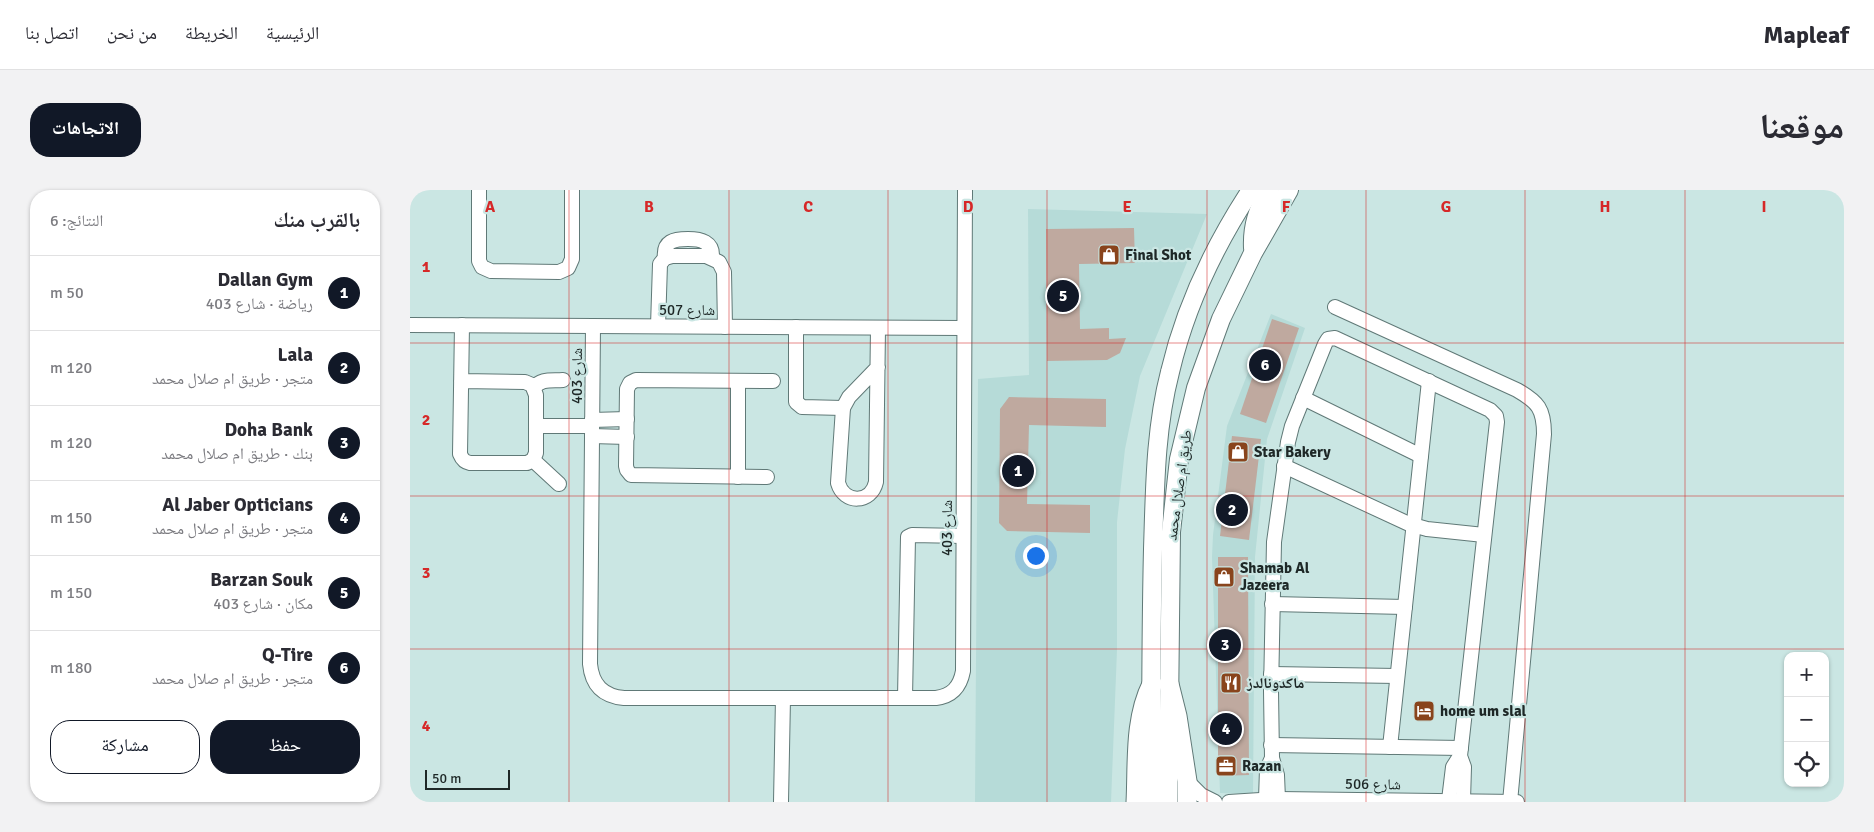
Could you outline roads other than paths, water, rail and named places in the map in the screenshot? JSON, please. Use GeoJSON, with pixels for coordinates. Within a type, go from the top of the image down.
{"type":"FeatureCollection","features":[{"type":"Feature","properties":{"kind":"main road"},"geometry":{"type":"LineString","coordinates":[[1136,802],[1140,724],[1144,704],[1160,684],[1178,716],[1187,802]]}},
{"type":"Feature","properties":{"kind":"street"},"geometry":{"type":"LineString","coordinates":[[479,190],[479,260],[482,267],[491,271],[560,272],[568,268],[572,259],[572,190]]}},
{"type":"Feature","properties":{"kind":"street","name":"شارع 403"},"geometry":{"type":"LineString","coordinates":[[593,326],[590,664],[591,675],[596,685],[604,693],[624,698],[944,697],[958,687],[961,679],[965,190]]}},
{"type":"Feature","properties":{"kind":"street","name":"طريق ام صلال محمد"},"geometry":{"type":"LineString","coordinates":[[1168,802],[1160,684],[1156,477],[1158,436],[1175,353],[1192,305],[1224,236],[1251,190]]}},
{"type":"Feature","properties":{"kind":"street"},"geometry":{"type":"LineString","coordinates":[[1253,253],[1256,221],[1270,190]]}},
{"type":"Feature","properties":{"kind":"street","name":"طريق ام صلال محمد"},"geometry":{"type":"LineString","coordinates":[[1151,802],[1174,495],[1181,450],[1196,388],[1207,353],[1253,253],[1289,190]]}},
{"type":"Feature","properties":{"kind":"street"},"geometry":{"type":"LineString","coordinates":[[658,326],[658,267],[665,258],[665,248],[677,239],[696,239],[705,241],[711,248],[712,257],[719,262],[724,272],[724,327]]}},
{"type":"Feature","properties":{"kind":"street"},"geometry":{"type":"LineString","coordinates":[[1335,307],[1517,390],[1531,398],[1539,407],[1544,418],[1510,802]]}},
{"type":"Feature","properties":{"kind":"street","name":"شارع 507"},"geometry":{"type":"LineString","coordinates":[[410,325],[964,328]]}},
{"type":"Feature","properties":{"kind":"street"},"geometry":{"type":"LineString","coordinates":[[461,381],[525,382],[534,388],[536,395],[536,453],[534,460],[528,463],[470,463],[462,459],[460,454],[461,381],[462,325]]}},
{"type":"Feature","properties":{"kind":"street"},"geometry":{"type":"LineString","coordinates":[[796,327],[796,402],[802,407],[843,408]]}},
{"type":"Feature","properties":{"kind":"street"},"geometry":{"type":"LineString","coordinates":[[878,328],[878,367],[876,482],[870,494],[862,498],[848,497],[841,491],[838,483],[843,408],[849,397],[878,367]]}},
{"type":"Feature","properties":{"kind":"street"},"geometry":{"type":"LineString","coordinates":[[1272,799],[1277,775],[1272,752],[1271,674],[1274,542],[1284,466],[1292,426],[1325,344],[1332,338],[1338,338],[1490,410],[1496,416],[1497,422],[1461,752],[1464,767],[1463,800]]}},
{"type":"Feature","properties":{"kind":"street"},"geometry":{"type":"LineString","coordinates":[[534,388],[543,381],[563,380]]}},
{"type":"Feature","properties":{"kind":"street"},"geometry":{"type":"LineString","coordinates":[[767,477],[631,475],[626,466],[627,389],[628,385],[633,381],[773,381]]}},
{"type":"Feature","properties":{"kind":"street"},"geometry":{"type":"LineString","coordinates":[[738,381],[738,477]]}},
{"type":"Feature","properties":{"kind":"street"},"geometry":{"type":"LineString","coordinates":[[1390,747],[1429,381]]}},
{"type":"Feature","properties":{"kind":"street"},"geometry":{"type":"LineString","coordinates":[[1303,398],[1421,456]]}},
{"type":"Feature","properties":{"kind":"street"},"geometry":{"type":"LineString","coordinates":[[536,426],[592,427],[626,419]]}},
{"type":"Feature","properties":{"kind":"street"},"geometry":{"type":"LineString","coordinates":[[592,427],[626,437]]}},
{"type":"Feature","properties":{"kind":"street"},"geometry":{"type":"LineString","coordinates":[[534,460],[560,484]]}},
{"type":"Feature","properties":{"kind":"street"},"geometry":{"type":"LineString","coordinates":[[1284,466],[1414,526],[1484,535]]}},
{"type":"Feature","properties":{"kind":"street"},"geometry":{"type":"LineString","coordinates":[[905,698],[908,537],[912,535],[963,536]]}},
{"type":"Feature","properties":{"kind":"street"},"geometry":{"type":"LineString","coordinates":[[1272,604],[1405,606]]}},
{"type":"Feature","properties":{"kind":"street"},"geometry":{"type":"LineString","coordinates":[[1271,674],[1397,676]]}},
{"type":"Feature","properties":{"kind":"street"},"geometry":{"type":"LineString","coordinates":[[781,802],[783,698]]}},
{"type":"Feature","properties":{"kind":"street"},"geometry":{"type":"LineString","coordinates":[[1272,752],[1390,747],[1461,752]]}},
{"type":"Feature","properties":{"kind":"street"},"geometry":{"type":"LineString","coordinates":[[1449,800],[1453,767],[1461,752]]}},
{"type":"Feature","properties":{"kind":"street"},"geometry":{"type":"LineString","coordinates":[[1186,781],[1201,795],[1215,802]]}},
{"type":"Feature","properties":{"kind":"street","name":"شارع 506"},"geometry":{"type":"LineString","coordinates":[[1229,802],[1272,799],[1516,802]]}},
{"type":"Feature","properties":{"kind":"place","name":"Final Shot"},"geometry":{"type":"Point","coordinates":[1109,255]}},
{"type":"Feature","properties":{"kind":"place","name":"Barzan Souk"},"geometry":{"type":"Point","coordinates":[1063,296]}},
{"type":"Feature","properties":{"kind":"place","name":"Q-Tire"},"geometry":{"type":"Point","coordinates":[1265,365]}},
{"type":"Feature","properties":{"kind":"place","name":"Star Bakery"},"geometry":{"type":"Point","coordinates":[1238,452]}},
{"type":"Feature","properties":{"kind":"place","name":"Dallan Gym"},"geometry":{"type":"Point","coordinates":[1018,471]}},
{"type":"Feature","properties":{"kind":"place","name":"Lala"},"geometry":{"type":"Point","coordinates":[1232,510]}},
{"type":"Feature","properties":{"kind":"place","name":"Shamab Al Jazeera"},"geometry":{"type":"Point","coordinates":[1224,577]}},
{"type":"Feature","properties":{"kind":"place","name":"Doha Bank"},"geometry":{"type":"Point","coordinates":[1225,645]}},
{"type":"Feature","properties":{"kind":"place","name":"ماكدونالدز"},"geometry":{"type":"Point","coordinates":[1231,683]}},
{"type":"Feature","properties":{"kind":"place","name":"home um slal"},"geometry":{"type":"Point","coordinates":[1424,711]}},
{"type":"Feature","properties":{"kind":"place","name":"Al Jaber Opticians"},"geometry":{"type":"Point","coordinates":[1226,729]}},
{"type":"Feature","properties":{"kind":"place","name":"Razan"},"geometry":{"type":"Point","coordinates":[1226,766]}}]}
